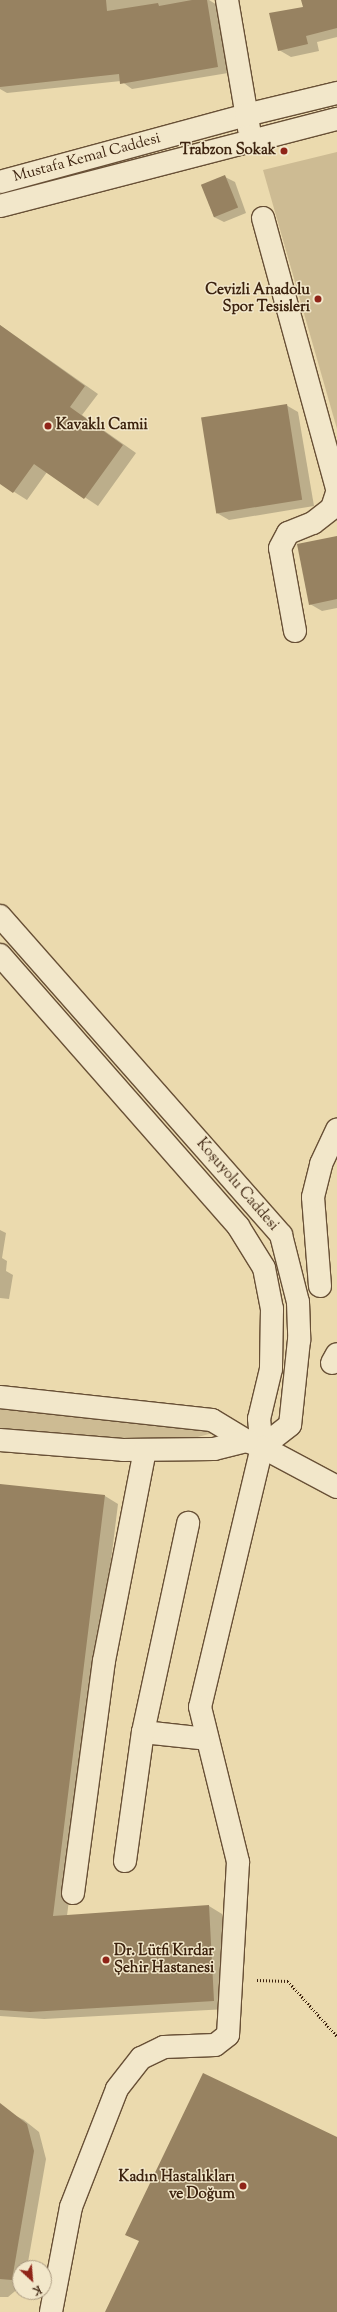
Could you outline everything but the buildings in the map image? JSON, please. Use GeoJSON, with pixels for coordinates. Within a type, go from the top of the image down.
{"type":"FeatureCollection","features":[{"type":"Feature","properties":{"kind":"street"},"geometry":{"type":"LineString","coordinates":[[228,0],[251,141]]}},
{"type":"Feature","properties":{"kind":"street","name":"Mustafa Kemal Caddesi"},"geometry":{"type":"LineString","coordinates":[[0,182],[246,115],[337,93]]}},
{"type":"Feature","properties":{"kind":"street","name":"Mustafa Kemal Caddesi"},"geometry":{"type":"LineString","coordinates":[[0,206],[337,119]]}},
{"type":"Feature","properties":{"kind":"street"},"geometry":{"type":"LineString","coordinates":[[263,218],[337,488]]}},
{"type":"Feature","properties":{"kind":"street"},"geometry":{"type":"LineString","coordinates":[[295,631],[280,548],[288,533],[313,523],[332,508],[337,493]]}},
{"type":"Feature","properties":{"kind":"street","name":"Koşuyolu Caddesi"},"geometry":{"type":"LineString","coordinates":[[0,916],[281,1235],[298,1302],[299,1340],[290,1425],[254,1444]]}},
{"type":"Feature","properties":{"kind":"street","name":"Koşuyolu Caddesi"},"geometry":{"type":"LineString","coordinates":[[0,955],[238,1226],[264,1268],[272,1309],[272,1369],[254,1444]]}},
{"type":"Feature","properties":{"kind":"street"},"geometry":{"type":"LineString","coordinates":[[320,1286],[313,1197],[321,1164],[337,1130]]}},
{"type":"Feature","properties":{"kind":"street"},"geometry":{"type":"LineString","coordinates":[[0,1397],[212,1420],[254,1444],[337,1487]]}},
{"type":"Feature","properties":{"kind":"street"},"geometry":{"type":"LineString","coordinates":[[0,1440],[145,1450],[214,1449],[254,1444]]}},
{"type":"Feature","properties":{"kind":"street"},"geometry":{"type":"LineString","coordinates":[[52,2312],[71,2207],[117,2089],[141,2058],[164,2047],[215,2045],[228,2035],[238,1862],[200,1707],[254,1444]]}},
{"type":"Feature","properties":{"kind":"street"},"geometry":{"type":"LineString","coordinates":[[73,1893],[104,1661],[145,1450]]}},
{"type":"Feature","properties":{"kind":"street"},"geometry":{"type":"LineString","coordinates":[[125,1862],[143,1732],[188,1524]]}},
{"type":"Feature","properties":{"kind":"street"},"geometry":{"type":"LineString","coordinates":[[143,1732],[207,1739]]}},
{"type":"Feature","properties":{"kind":"path"},"geometry":{"type":"LineString","coordinates":[[231,1980],[288,1981],[337,2036]]}},
{"type":"Feature","properties":{"kind":"shaded area","name":"Cevizli Anadolu Spor Tesisleri"},"geometry":{"type":"Polygon","coordinates":[[[337,152],[337,429],[263,170],[337,152]]]}},
{"type":"Feature","properties":{"kind":"shaded area"},"geometry":{"type":"Polygon","coordinates":[[[0,1402],[213,1427],[213,1433],[163,1446],[0,1430],[0,1402]]]}},
{"type":"Feature","properties":{"kind":"place","name":"Trabzon Sokak"},"geometry":{"type":"Point","coordinates":[284,151]}},
{"type":"Feature","properties":{"kind":"place","name":"Cevizli Anadolu Spor Tesisleri"},"geometry":{"type":"Point","coordinates":[318,299]}},
{"type":"Feature","properties":{"kind":"place","name":"Kavaklı Camii"},"geometry":{"type":"Point","coordinates":[48,426]}},
{"type":"Feature","properties":{"kind":"place","name":"Dr. Lütfi Kırdar Şehir Hastanesi"},"geometry":{"type":"Point","coordinates":[106,1960]}},
{"type":"Feature","properties":{"kind":"place","name":"Kadın Hastalıkları ve Doğum"},"geometry":{"type":"Point","coordinates":[243,2186]}}]}
